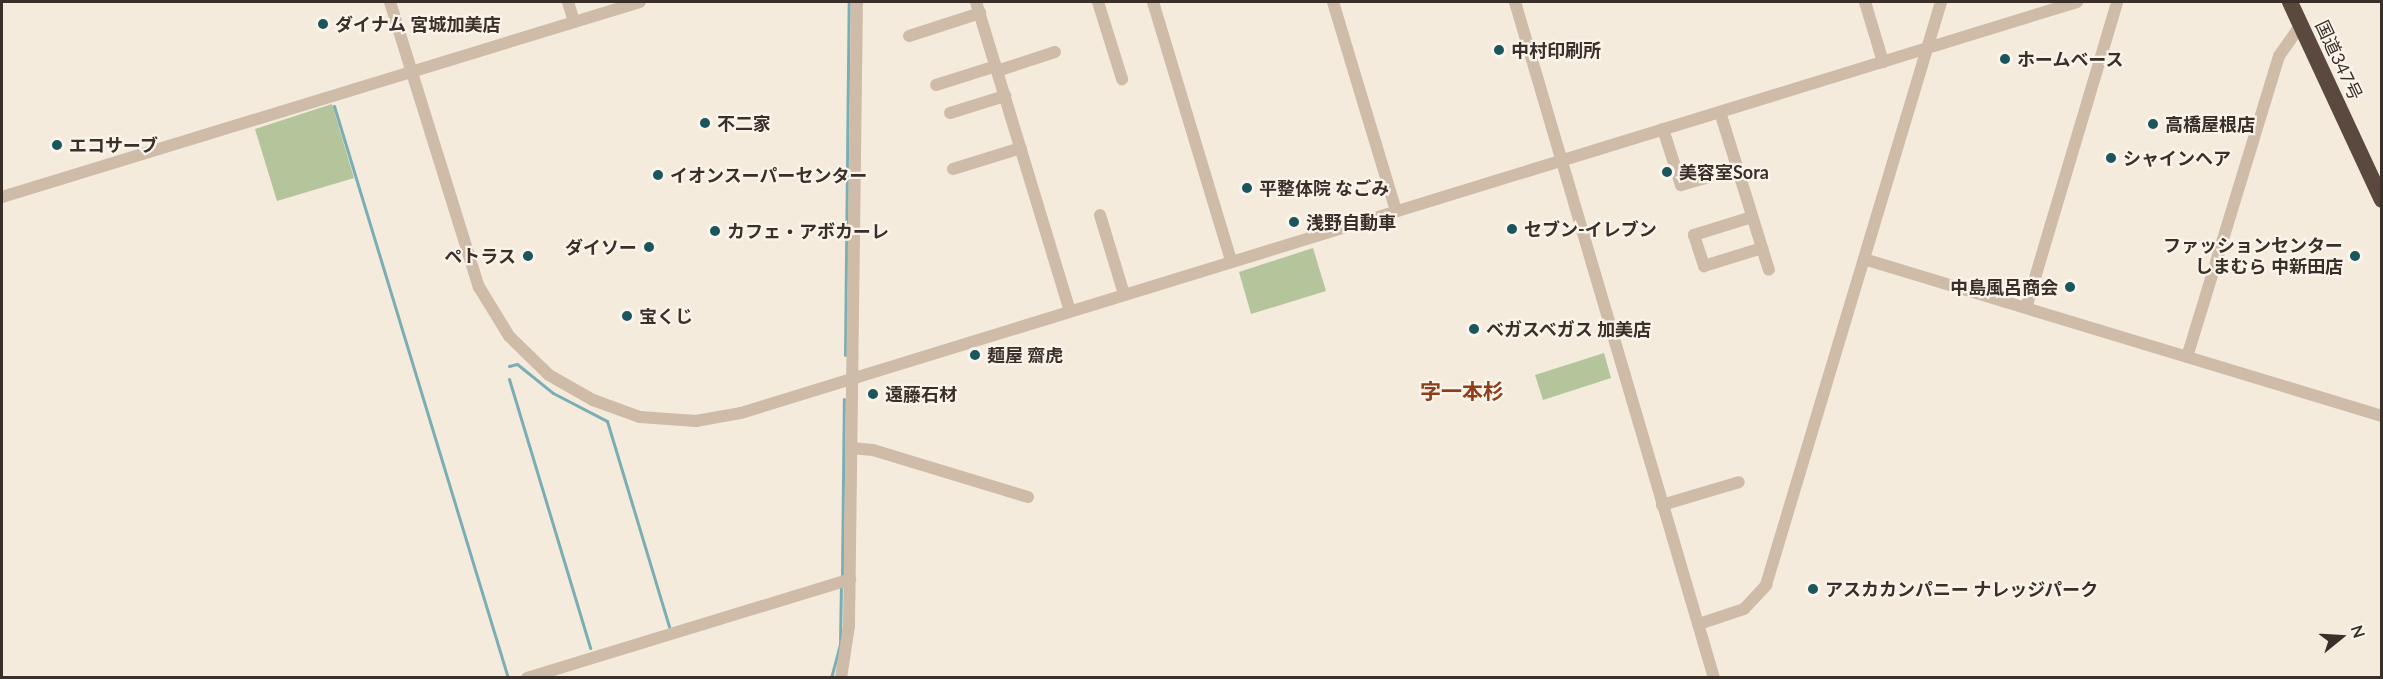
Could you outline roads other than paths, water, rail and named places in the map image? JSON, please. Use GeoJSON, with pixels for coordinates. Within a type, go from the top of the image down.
{"type":"FeatureCollection","features":[{"type":"Feature","properties":{"kind":"highway","name":"国道347号"},"geometry":{"type":"LineString","coordinates":[[2290,2],[2382,200]]}},
{"type":"Feature","properties":{"kind":"street"},"geometry":{"type":"LineString","coordinates":[[390,2],[479,287],[509,336],[549,375],[615,410],[677,421],[741,413],[2077,2]]}},
{"type":"Feature","properties":{"kind":"street"},"geometry":{"type":"LineString","coordinates":[[568,2],[574,22]]}},
{"type":"Feature","properties":{"kind":"street"},"geometry":{"type":"LineString","coordinates":[[2,197],[640,2]]}},
{"type":"Feature","properties":{"kind":"street"},"geometry":{"type":"LineString","coordinates":[[841,678],[843,580],[853,377],[857,2]]}},
{"type":"Feature","properties":{"kind":"street"},"geometry":{"type":"LineString","coordinates":[[1098,2],[1122,79]]}},
{"type":"Feature","properties":{"kind":"street"},"geometry":{"type":"LineString","coordinates":[[1153,2],[1232,261]]}},
{"type":"Feature","properties":{"kind":"street"},"geometry":{"type":"LineString","coordinates":[[1333,2],[1396,211]]}},
{"type":"Feature","properties":{"kind":"street"},"geometry":{"type":"LineString","coordinates":[[1515,2],[1558,162],[1714,678]]}},
{"type":"Feature","properties":{"kind":"street"},"geometry":{"type":"LineString","coordinates":[[1865,2],[1883,62]]}},
{"type":"Feature","properties":{"kind":"street"},"geometry":{"type":"LineString","coordinates":[[1699,624],[1744,609],[1766,585],[1941,2]]}},
{"type":"Feature","properties":{"kind":"street"},"geometry":{"type":"LineString","coordinates":[[2026,308],[2117,2]]}},
{"type":"Feature","properties":{"kind":"street"},"geometry":{"type":"LineString","coordinates":[[909,36],[978,7],[1070,310]]}},
{"type":"Feature","properties":{"kind":"street"},"geometry":{"type":"LineString","coordinates":[[2187,357],[2279,56],[2301,24]]}},
{"type":"Feature","properties":{"kind":"street"},"geometry":{"type":"LineString","coordinates":[[936,85],[1055,52]]}},
{"type":"Feature","properties":{"kind":"street"},"geometry":{"type":"LineString","coordinates":[[950,112],[1005,96]]}},
{"type":"Feature","properties":{"kind":"street"},"geometry":{"type":"LineString","coordinates":[[1720,112],[1768,270]]}},
{"type":"Feature","properties":{"kind":"street"},"geometry":{"type":"LineString","coordinates":[[1663,129],[1680,185],[1738,169]]}},
{"type":"Feature","properties":{"kind":"street"},"geometry":{"type":"LineString","coordinates":[[953,169],[1021,148]]}},
{"type":"Feature","properties":{"kind":"street"},"geometry":{"type":"LineString","coordinates":[[1100,214],[1124,294]]}},
{"type":"Feature","properties":{"kind":"street"},"geometry":{"type":"LineString","coordinates":[[1752,217],[1694,235],[1704,266],[1762,248]]}},
{"type":"Feature","properties":{"kind":"street"},"geometry":{"type":"LineString","coordinates":[[1864,259],[2382,416]]}},
{"type":"Feature","properties":{"kind":"street"},"geometry":{"type":"LineString","coordinates":[[850,448],[873,450],[1028,497]]}},
{"type":"Feature","properties":{"kind":"street"},"geometry":{"type":"LineString","coordinates":[[1662,506],[1739,482]]}},
{"type":"Feature","properties":{"kind":"street"},"geometry":{"type":"LineString","coordinates":[[527,678],[843,580]]}},
{"type":"Feature","properties":{"kind":"waterway"},"geometry":{"type":"LineString","coordinates":[[845,355],[849,2]]}},
{"type":"Feature","properties":{"kind":"waterway"},"geometry":{"type":"LineString","coordinates":[[334,106],[508,678]]}},
{"type":"Feature","properties":{"kind":"waterway"},"geometry":{"type":"LineString","coordinates":[[509,366],[517,364],[553,393],[607,421],[669,627]]}},
{"type":"Feature","properties":{"kind":"waterway"},"geometry":{"type":"LineString","coordinates":[[509,379],[590,648]]}},
{"type":"Feature","properties":{"kind":"waterway"},"geometry":{"type":"LineString","coordinates":[[842,577],[844,399]]}},
{"type":"Feature","properties":{"kind":"waterway"},"geometry":{"type":"LineString","coordinates":[[831,678],[840,645],[841,584]]}},
{"type":"Feature","properties":{"kind":"place","name":"ダイナム 宮城加美店"},"geometry":{"type":"Point","coordinates":[323,24]}},
{"type":"Feature","properties":{"kind":"place","name":"中村印刷所"},"geometry":{"type":"Point","coordinates":[1499,50]}},
{"type":"Feature","properties":{"kind":"place","name":"ホームベース"},"geometry":{"type":"Point","coordinates":[2005,59]}},
{"type":"Feature","properties":{"kind":"place","name":"不二家"},"geometry":{"type":"Point","coordinates":[705,123]}},
{"type":"Feature","properties":{"kind":"place","name":"高橋屋根店"},"geometry":{"type":"Point","coordinates":[2153,124]}},
{"type":"Feature","properties":{"kind":"place","name":"エコサーブ"},"geometry":{"type":"Point","coordinates":[57,145]}},
{"type":"Feature","properties":{"kind":"place","name":"シャインヘア"},"geometry":{"type":"Point","coordinates":[2111,158]}},
{"type":"Feature","properties":{"kind":"place","name":"美容室Sora"},"geometry":{"type":"Point","coordinates":[1667,172]}},
{"type":"Feature","properties":{"kind":"place","name":"イオンスーパーセンター"},"geometry":{"type":"Point","coordinates":[658,175]}},
{"type":"Feature","properties":{"kind":"place","name":"平整体院 なごみ"},"geometry":{"type":"Point","coordinates":[1247,188]}},
{"type":"Feature","properties":{"kind":"place","name":"浅野自動車"},"geometry":{"type":"Point","coordinates":[1294,222]}},
{"type":"Feature","properties":{"kind":"place","name":"セブン-イレブン"},"geometry":{"type":"Point","coordinates":[1512,229]}},
{"type":"Feature","properties":{"kind":"place","name":"カフェ・アボカーレ"},"geometry":{"type":"Point","coordinates":[715,231]}},
{"type":"Feature","properties":{"kind":"place","name":"ダイソー"},"geometry":{"type":"Point","coordinates":[649,247]}},
{"type":"Feature","properties":{"kind":"place","name":"ペトラス"},"geometry":{"type":"Point","coordinates":[528,256]}},
{"type":"Feature","properties":{"kind":"place","name":"ファッションセンター しまむら 中新田店"},"geometry":{"type":"Point","coordinates":[2355,256]}},
{"type":"Feature","properties":{"kind":"place","name":"中島風呂商会"},"geometry":{"type":"Point","coordinates":[2070,287]}},
{"type":"Feature","properties":{"kind":"place","name":"宝くじ"},"geometry":{"type":"Point","coordinates":[627,316]}},
{"type":"Feature","properties":{"kind":"place","name":"ベガスベガス 加美店"},"geometry":{"type":"Point","coordinates":[1474,329]}},
{"type":"Feature","properties":{"kind":"place","name":"麺屋 齋虎"},"geometry":{"type":"Point","coordinates":[975,355]}},
{"type":"Feature","properties":{"kind":"place","name":"遠藤石材"},"geometry":{"type":"Point","coordinates":[873,394]}},
{"type":"Feature","properties":{"kind":"place","name":"アスカカンパニー ナレッジパーク"},"geometry":{"type":"Point","coordinates":[1813,589]}},
{"type":"Feature","properties":{"kind":"district","name":"字一本杉"},"geometry":{"type":"Point","coordinates":[1462,391]}}]}
